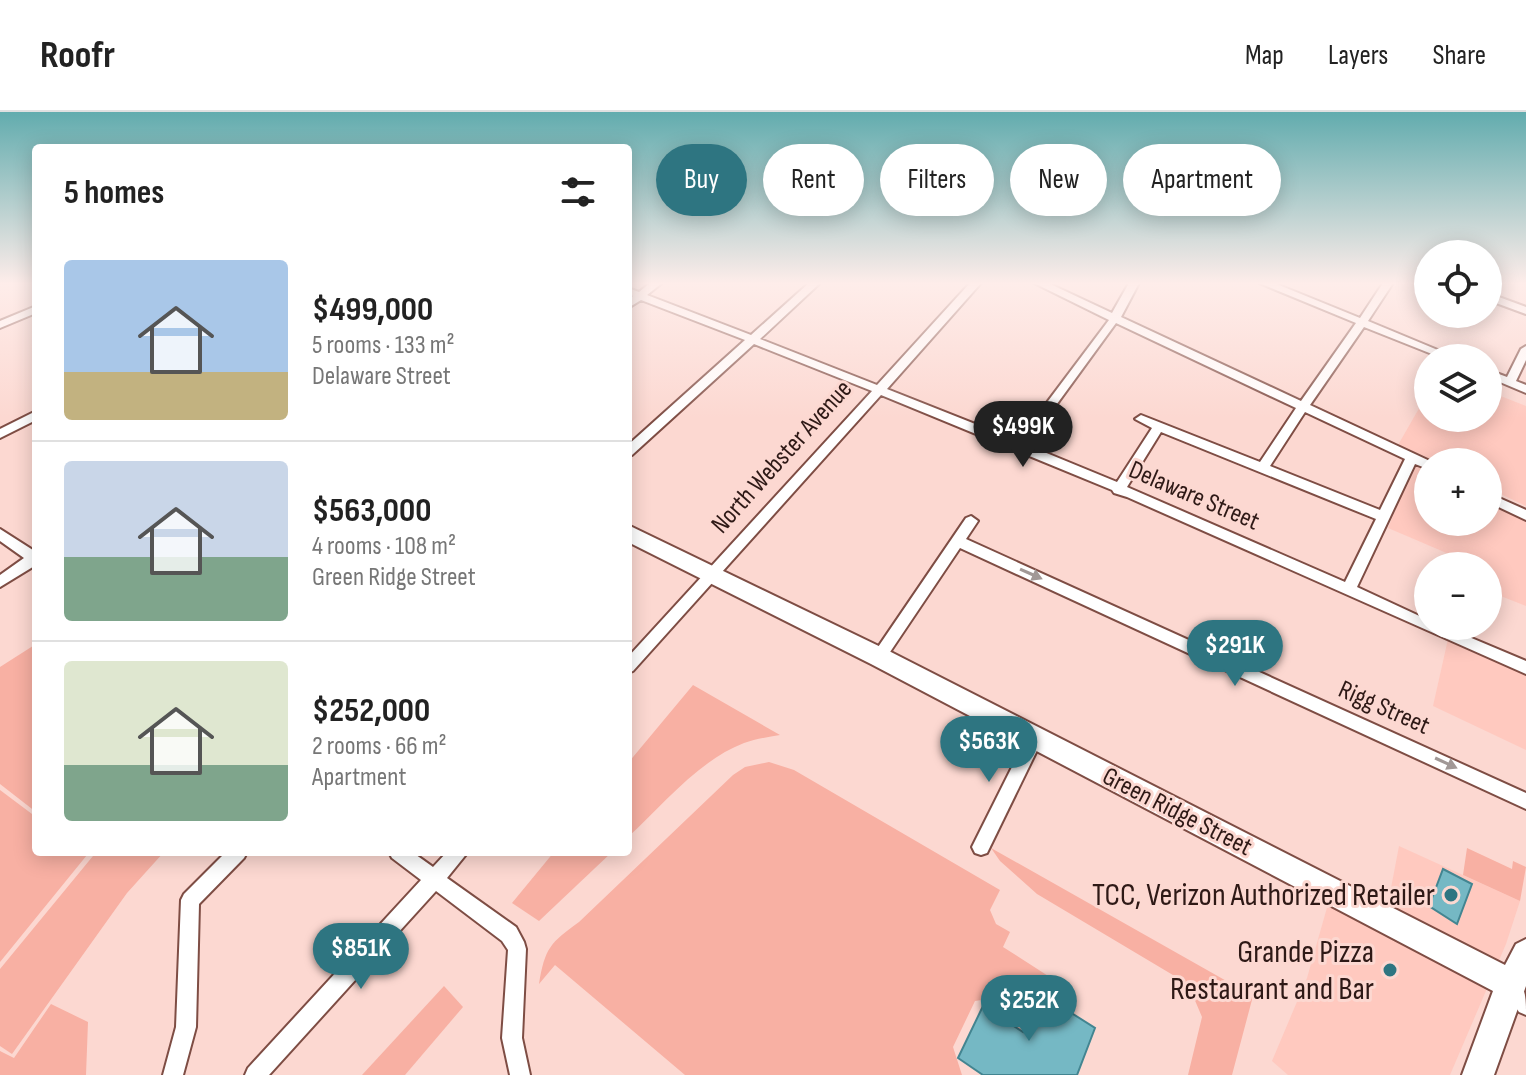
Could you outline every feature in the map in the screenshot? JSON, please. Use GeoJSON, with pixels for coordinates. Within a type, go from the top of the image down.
{"type":"FeatureCollection","features":[{"type":"Feature","properties":{"kind":"main road","name":"Green Ridge Street"},"geometry":{"type":"LineString","coordinates":[[632,535],[879,657],[1518,995]]}},
{"type":"Feature","properties":{"kind":"main road"},"geometry":{"type":"LineString","coordinates":[[1478,1075],[1518,995],[1526,954]]}},
{"type":"Feature","properties":{"kind":"street","name":"Delaware Street"},"geometry":{"type":"LineString","coordinates":[[723,328],[1019,448],[1414,619]]}},
{"type":"Feature","properties":{"kind":"street"},"geometry":{"type":"LineString","coordinates":[[632,448],[764,328]]}},
{"type":"Feature","properties":{"kind":"street","name":"North Webster Avenue"},"geometry":{"type":"LineString","coordinates":[[632,663],[935,328]]}},
{"type":"Feature","properties":{"kind":"street"},"geometry":{"type":"LineString","coordinates":[[1019,448],[1108,328]]}},
{"type":"Feature","properties":{"kind":"street"},"geometry":{"type":"LineString","coordinates":[[1136,328],[1412,456],[1349,589]]}},
{"type":"Feature","properties":{"kind":"street"},"geometry":{"type":"LineString","coordinates":[[1263,467],[1300,406],[1358,328]]}},
{"type":"Feature","properties":{"kind":"street"},"geometry":{"type":"LineString","coordinates":[[1380,328],[1418,344]]}},
{"type":"Feature","properties":{"kind":"street"},"geometry":{"type":"LineString","coordinates":[[1510,382],[1526,349]]}},
{"type":"Feature","properties":{"kind":"street"},"geometry":{"type":"LineString","coordinates":[[1502,379],[1526,389]]}},
{"type":"Feature","properties":{"kind":"street"},"geometry":{"type":"LineString","coordinates":[[0,434],[32,417]]}},
{"type":"Feature","properties":{"kind":"street"},"geometry":{"type":"LineString","coordinates":[[1141,419],[1381,516]]}},
{"type":"Feature","properties":{"kind":"street"},"geometry":{"type":"LineString","coordinates":[[1118,490],[1159,426]]}},
{"type":"Feature","properties":{"kind":"street"},"geometry":{"type":"LineString","coordinates":[[1502,504],[1526,515]]}},
{"type":"Feature","properties":{"kind":"street"},"geometry":{"type":"LineString","coordinates":[[879,657],[960,542],[971,521]]}},
{"type":"Feature","properties":{"kind":"street"},"geometry":{"type":"LineString","coordinates":[[0,534],[32,556]]}},
{"type":"Feature","properties":{"kind":"street","name":"Rigg Street"},"geometry":{"type":"LineString","coordinates":[[960,542],[1526,801]]}},
{"type":"Feature","properties":{"kind":"street"},"geometry":{"type":"LineString","coordinates":[[0,582],[32,560]]}},
{"type":"Feature","properties":{"kind":"street","name":"Delaware Street"},"geometry":{"type":"LineString","coordinates":[[1461,640],[1526,668]]}},
{"type":"Feature","properties":{"kind":"street"},"geometry":{"type":"LineString","coordinates":[[981,847],[1034,740]]}},
{"type":"Feature","properties":{"kind":"street"},"geometry":{"type":"LineString","coordinates":[[173,1075],[187,1014],[190,900],[234,856]]}},
{"type":"Feature","properties":{"kind":"street"},"geometry":{"type":"LineString","coordinates":[[404,856],[509,934],[517,949],[512,1038],[520,1075]]}},
{"type":"Feature","properties":{"kind":"street"},"geometry":{"type":"LineString","coordinates":[[255,1075],[455,856]]}},
{"type":"Feature","properties":{"kind":"shaded area"},"geometry":{"type":"Polygon","coordinates":[[[1502,397],[1526,406],[1526,506],[1502,495],[1502,448],[1414,448],[1414,452],[1398,445],[1414,417],[1414,432],[1502,432],[1502,397]]]}},
{"type":"Feature","properties":{"kind":"shaded area"},"geometry":{"type":"Polygon","coordinates":[[[1414,465],[1414,536],[1502,536],[1502,510],[1526,521],[1526,606],[1502,597],[1502,552],[1444,552],[1388,528],[1414,465]]]}},
{"type":"Feature","properties":{"kind":"shaded area"},"geometry":{"type":"Polygon","coordinates":[[[1448,640],[1526,673],[1526,750],[1433,706],[1448,640]]]}},
{"type":"Feature","properties":{"kind":"shaded area"},"geometry":{"type":"Polygon","coordinates":[[[32,647],[32,809],[0,784],[0,667],[32,647]]]}},
{"type":"Feature","properties":{"kind":"shaded area"},"geometry":{"type":"Polygon","coordinates":[[[693,685],[780,735],[744,743],[712,760],[632,833],[632,758],[693,685]]]}},
{"type":"Feature","properties":{"kind":"shaded area"},"geometry":{"type":"Polygon","coordinates":[[[769,762],[794,770],[1000,890],[990,910],[996,924],[1010,932],[1003,947],[1056,981],[1053,989],[975,1001],[953,1047],[962,1075],[685,1075],[555,965],[539,984],[550,947],[561,935],[579,922],[733,775],[745,767],[769,762]]]}},
{"type":"Feature","properties":{"kind":"shaded area"},"geometry":{"type":"Polygon","coordinates":[[[0,790],[32,814],[32,856],[86,856],[0,962],[0,790]]]}},
{"type":"Feature","properties":{"kind":"shaded area"},"geometry":{"type":"Polygon","coordinates":[[[1399,846],[1520,901],[1506,944],[1450,1075],[1288,1075],[1272,1061],[1307,978],[1334,883],[1387,909],[1399,846]]]}},
{"type":"Feature","properties":{"kind":"shaded area"},"geometry":{"type":"Polygon","coordinates":[[[991,848],[1253,996],[1232,1075],[1188,1075],[1202,1017],[1188,984],[1037,894],[1000,861],[991,848]]]}},
{"type":"Feature","properties":{"kind":"shaded area"},"geometry":{"type":"Polygon","coordinates":[[[1467,848],[1512,869],[1513,861],[1526,867],[1520,901],[1463,875],[1467,848]]]}},
{"type":"Feature","properties":{"kind":"shaded area"},"geometry":{"type":"Polygon","coordinates":[[[93,856],[160,856],[127,893],[12,1054],[0,1046],[0,969],[93,856]]]}},
{"type":"Feature","properties":{"kind":"shaded area"},"geometry":{"type":"Polygon","coordinates":[[[551,856],[608,856],[539,921],[512,903],[551,856]]]}},
{"type":"Feature","properties":{"kind":"shaded area"},"geometry":{"type":"Polygon","coordinates":[[[444,986],[463,1007],[405,1075],[362,1075],[444,986]]]}},
{"type":"Feature","properties":{"kind":"shaded area"},"geometry":{"type":"Polygon","coordinates":[[[51,1004],[88,1022],[86,1075],[0,1075],[0,1051],[14,1058],[51,1004]]]}},
{"type":"Feature","properties":{"kind":"building","name":"TCC, Verizon Authorized Retailer"},"geometry":{"type":"Polygon","coordinates":[[[1443,869],[1472,884],[1457,924],[1429,906],[1443,869]]]}},
{"type":"Feature","properties":{"kind":"building"},"geometry":{"type":"Polygon","coordinates":[[[1040,993],[1095,1028],[1077,1075],[983,1075],[958,1058],[983,1006],[1023,1032],[1040,993]]]}},
{"type":"Feature","properties":{"kind":"place","name":"TCC, Verizon Authorized Retailer"},"geometry":{"type":"Point","coordinates":[1451,895]}},
{"type":"Feature","properties":{"kind":"place","name":"Grande Pizza Restaurant and Bar"},"geometry":{"type":"Point","coordinates":[1390,970]}}]}
